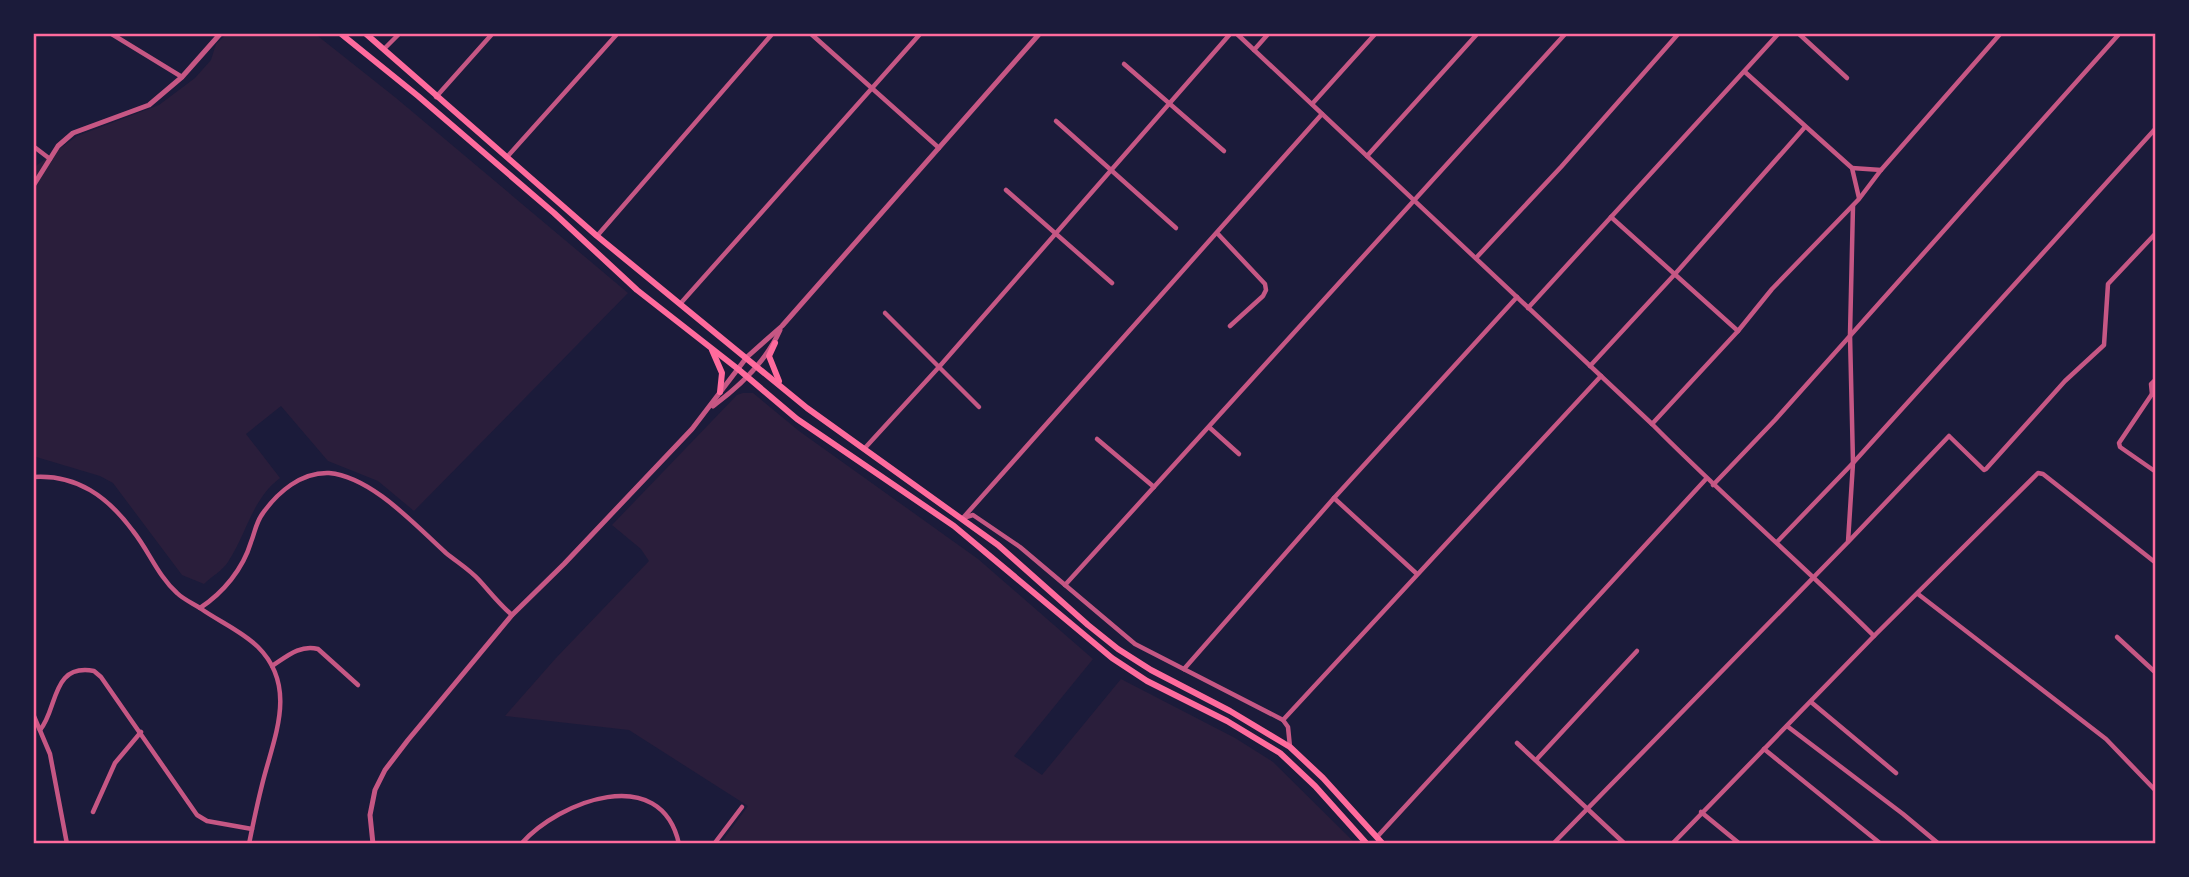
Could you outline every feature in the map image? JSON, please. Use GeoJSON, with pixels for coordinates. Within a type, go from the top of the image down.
{"type":"FeatureCollection","features":[{"type":"Feature","properties":{"kind":"main road"},"geometry":{"type":"LineString","coordinates":[[340,33],[523,186],[637,290],[797,419],[954,526],[1112,658],[1147,681],[1227,721],[1280,753],[1315,786],[1367,844]]}},
{"type":"Feature","properties":{"kind":"main road"},"geometry":{"type":"LineString","coordinates":[[365,33],[597,236],[680,304],[784,389],[998,545],[1087,625],[1118,649],[1151,670],[1230,710],[1290,747],[1323,778],[1383,844]]}},
{"type":"Feature","properties":{"kind":"main road"},"geometry":{"type":"LineString","coordinates":[[775,343],[769,356],[770,362],[784,389]]}},
{"type":"Feature","properties":{"kind":"main road"},"geometry":{"type":"LineString","coordinates":[[712,349],[722,373],[720,392]]}},
{"type":"Feature","properties":{"kind":"street"},"geometry":{"type":"LineString","coordinates":[[110,33],[182,77]]}},
{"type":"Feature","properties":{"kind":"street"},"geometry":{"type":"LineString","coordinates":[[33,186],[65,138],[149,105],[182,77],[222,33]]}},
{"type":"Feature","properties":{"kind":"street"},"geometry":{"type":"LineString","coordinates":[[384,49],[401,33]]}},
{"type":"Feature","properties":{"kind":"street"},"geometry":{"type":"LineString","coordinates":[[436,97],[493,33]]}},
{"type":"Feature","properties":{"kind":"street"},"geometry":{"type":"LineString","coordinates":[[507,158],[618,33]]}},
{"type":"Feature","properties":{"kind":"street"},"geometry":{"type":"LineString","coordinates":[[597,236],[773,33]]}},
{"type":"Feature","properties":{"kind":"street"},"geometry":{"type":"LineString","coordinates":[[810,33],[939,148]]}},
{"type":"Feature","properties":{"kind":"street"},"geometry":{"type":"LineString","coordinates":[[680,304],[921,33]]}},
{"type":"Feature","properties":{"kind":"street"},"geometry":{"type":"LineString","coordinates":[[711,407],[747,357],[782,327],[1040,33]]}},
{"type":"Feature","properties":{"kind":"street"},"geometry":{"type":"LineString","coordinates":[[864,449],[1234,33],[1652,424],[1706,479],[1815,577],[1874,636]]}},
{"type":"Feature","properties":{"kind":"street"},"geometry":{"type":"LineString","coordinates":[[1254,50],[1269,33]]}},
{"type":"Feature","properties":{"kind":"street"},"geometry":{"type":"LineString","coordinates":[[1312,104],[1377,33]]}},
{"type":"Feature","properties":{"kind":"street"},"geometry":{"type":"LineString","coordinates":[[1367,156],[1478,33]]}},
{"type":"Feature","properties":{"kind":"street"},"geometry":{"type":"LineString","coordinates":[[1065,586],[1566,33]]}},
{"type":"Feature","properties":{"kind":"street"},"geometry":{"type":"LineString","coordinates":[[1476,258],[1561,167],[1679,33]]}},
{"type":"Feature","properties":{"kind":"street"},"geometry":{"type":"LineString","coordinates":[[1528,308],[1779,33]]}},
{"type":"Feature","properties":{"kind":"street"},"geometry":{"type":"LineString","coordinates":[[1798,33],[1847,78]]}},
{"type":"Feature","properties":{"kind":"street"},"geometry":{"type":"LineString","coordinates":[[1652,424],[1738,331],[1772,289],[1853,206],[1881,170],[2001,33]]}},
{"type":"Feature","properties":{"kind":"street"},"geometry":{"type":"LineString","coordinates":[[1713,485],[2120,33]]}},
{"type":"Feature","properties":{"kind":"street"},"geometry":{"type":"LineString","coordinates":[[1124,64],[1224,151]]}},
{"type":"Feature","properties":{"kind":"street"},"geometry":{"type":"LineString","coordinates":[[1745,72],[1852,168],[1859,199]]}},
{"type":"Feature","properties":{"kind":"street"},"geometry":{"type":"LineString","coordinates":[[962,519],[1322,114]]}},
{"type":"Feature","properties":{"kind":"street"},"geometry":{"type":"LineString","coordinates":[[1056,121],[1176,228]]}},
{"type":"Feature","properties":{"kind":"street"},"geometry":{"type":"LineString","coordinates":[[1590,366],[1805,127]]}},
{"type":"Feature","properties":{"kind":"street"},"geometry":{"type":"LineString","coordinates":[[1777,542],[1853,463],[2156,128]]}},
{"type":"Feature","properties":{"kind":"street"},"geometry":{"type":"LineString","coordinates":[[33,146],[50,159]]}},
{"type":"Feature","properties":{"kind":"street"},"geometry":{"type":"LineString","coordinates":[[1852,168],[1881,170]]}},
{"type":"Feature","properties":{"kind":"street"},"geometry":{"type":"LineString","coordinates":[[1006,190],[1112,283]]}},
{"type":"Feature","properties":{"kind":"street"},"geometry":{"type":"LineString","coordinates":[[1848,542],[1853,463],[1850,335],[1853,206]]}},
{"type":"Feature","properties":{"kind":"street"},"geometry":{"type":"LineString","coordinates":[[1611,217],[1738,331]]}},
{"type":"Feature","properties":{"kind":"street"},"geometry":{"type":"LineString","coordinates":[[1553,844],[1949,436],[1986,469],[2065,381],[2104,345],[2108,284],[2156,233]]}},
{"type":"Feature","properties":{"kind":"street"},"geometry":{"type":"LineString","coordinates":[[1218,234],[1265,284],[1266,290],[1263,296],[1230,326]]}},
{"type":"Feature","properties":{"kind":"street"},"geometry":{"type":"LineString","coordinates":[[1184,669],[1334,498],[1517,297]]}},
{"type":"Feature","properties":{"kind":"street"},"geometry":{"type":"LineString","coordinates":[[885,313],[979,407]]}},
{"type":"Feature","properties":{"kind":"street"},"geometry":{"type":"LineString","coordinates":[[373,844],[370,815],[374,790],[385,770],[512,615],[564,564],[711,407],[747,376],[775,343],[782,327]]}},
{"type":"Feature","properties":{"kind":"street"},"geometry":{"type":"LineString","coordinates":[[1283,720],[1601,376]]}},
{"type":"Feature","properties":{"kind":"street"},"geometry":{"type":"LineString","coordinates":[[2156,379],[2151,384],[2154,395],[2119,443],[2120,447],[2156,472]]}},
{"type":"Feature","properties":{"kind":"street"},"geometry":{"type":"LineString","coordinates":[[1209,427],[1239,454]]}},
{"type":"Feature","properties":{"kind":"street"},"geometry":{"type":"LineString","coordinates":[[1097,439],[1154,487]]}},
{"type":"Feature","properties":{"kind":"street"},"geometry":{"type":"LineString","coordinates":[[200,608],[227,585],[251,544],[261,515],[284,489],[314,474],[331,473],[358,482],[385,499],[478,578],[495,600],[512,615]]}},
{"type":"Feature","properties":{"kind":"street"},"geometry":{"type":"LineString","coordinates":[[1672,844],[1874,636],[2038,473],[2043,474],[2156,563]]}},
{"type":"Feature","properties":{"kind":"street"},"geometry":{"type":"LineString","coordinates":[[33,477],[60,478],[80,483],[107,502],[133,531],[177,593],[258,647],[272,666],[282,697],[281,714],[249,844]]}},
{"type":"Feature","properties":{"kind":"street"},"geometry":{"type":"LineString","coordinates":[[1377,837],[1706,479]]}},
{"type":"Feature","properties":{"kind":"street"},"geometry":{"type":"LineString","coordinates":[[1334,498],[1418,574]]}},
{"type":"Feature","properties":{"kind":"street"},"geometry":{"type":"LineString","coordinates":[[962,519],[974,515],[991,525],[1135,644],[1283,720],[1288,727],[1290,747]]}},
{"type":"Feature","properties":{"kind":"street"},"geometry":{"type":"LineString","coordinates":[[1918,594],[2106,739],[2156,791]]}},
{"type":"Feature","properties":{"kind":"street"},"geometry":{"type":"LineString","coordinates":[[2116,637],[2156,673]]}},
{"type":"Feature","properties":{"kind":"street"},"geometry":{"type":"LineString","coordinates":[[272,666],[301,648],[310,646],[358,685]]}},
{"type":"Feature","properties":{"kind":"street"},"geometry":{"type":"LineString","coordinates":[[1536,760],[1637,651]]}},
{"type":"Feature","properties":{"kind":"street"},"geometry":{"type":"LineString","coordinates":[[40,730],[48,721],[55,691],[61,682],[86,669],[94,671],[141,732],[197,815],[207,821],[252,830]]}},
{"type":"Feature","properties":{"kind":"street"},"geometry":{"type":"LineString","coordinates":[[1811,702],[1896,773]]}},
{"type":"Feature","properties":{"kind":"street"},"geometry":{"type":"LineString","coordinates":[[33,714],[50,754],[67,844]]}},
{"type":"Feature","properties":{"kind":"street"},"geometry":{"type":"LineString","coordinates":[[1787,726],[1939,844]]}},
{"type":"Feature","properties":{"kind":"street"},"geometry":{"type":"LineString","coordinates":[[93,812],[111,771],[141,732]]}},
{"type":"Feature","properties":{"kind":"street"},"geometry":{"type":"LineString","coordinates":[[1517,743],[1625,844]]}},
{"type":"Feature","properties":{"kind":"street"},"geometry":{"type":"LineString","coordinates":[[1764,749],[1881,844]]}},
{"type":"Feature","properties":{"kind":"street"},"geometry":{"type":"LineString","coordinates":[[521,844],[541,825],[567,809],[589,800],[618,796],[643,800],[657,808],[672,825],[679,844]]}},
{"type":"Feature","properties":{"kind":"street"},"geometry":{"type":"LineString","coordinates":[[714,844],[742,807]]}},
{"type":"Feature","properties":{"kind":"street"},"geometry":{"type":"LineString","coordinates":[[1701,813],[1740,844]]}},
{"type":"Feature","properties":{"kind":"shaded area"},"geometry":{"type":"Polygon","coordinates":[[[228,33],[314,33],[396,98],[628,293],[414,511],[378,481],[328,461],[281,406],[246,434],[280,478],[256,506],[228,562],[204,584],[182,575],[113,483],[100,476],[33,456],[33,168],[77,136],[159,105],[195,78],[211,60],[216,44],[228,33]]]}},
{"type":"Feature","properties":{"kind":"shaded area"},"geometry":{"type":"Polygon","coordinates":[[[753,393],[799,431],[978,559],[1093,659],[1014,756],[1042,775],[1121,679],[1235,738],[1273,762],[1356,844],[720,844],[748,806],[629,730],[505,716],[556,658],[649,561],[641,549],[612,525],[737,395],[753,393]]]}}]}
